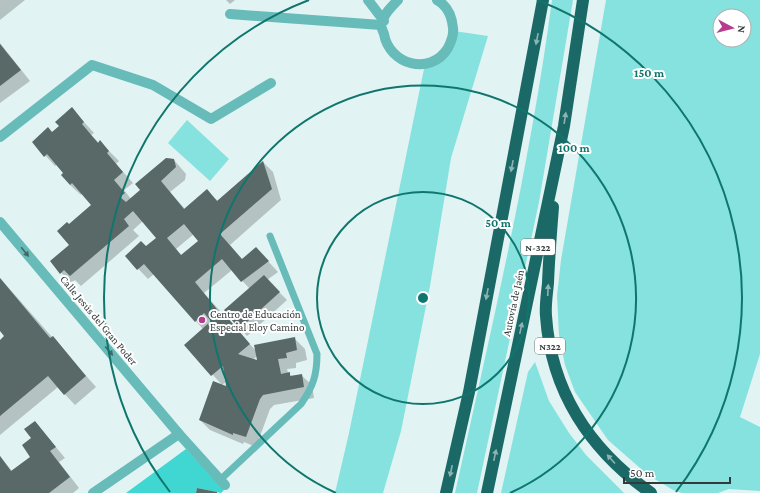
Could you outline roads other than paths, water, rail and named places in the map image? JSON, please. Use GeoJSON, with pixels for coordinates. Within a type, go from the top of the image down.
{"type":"FeatureCollection","features":[{"type":"Feature","properties":{"kind":"highway"},"geometry":{"type":"LineString","coordinates":[[446,493],[468,392],[543,0]]}},
{"type":"Feature","properties":{"kind":"highway","name":"Autovía de Jaén"},"geometry":{"type":"LineString","coordinates":[[487,493],[564,126],[583,0]]}},
{"type":"Feature","properties":{"kind":"highway","name":"N322"},"geometry":{"type":"LineString","coordinates":[[556,164],[546,315],[550,352],[562,390],[579,420],[627,476],[651,493]]}},
{"type":"Feature","properties":{"kind":"street"},"geometry":{"type":"LineString","coordinates":[[368,0],[382,23],[385,42],[391,52],[401,60],[412,65],[425,64],[436,60],[445,52],[451,42],[454,31],[452,20],[448,10],[437,0]]}},
{"type":"Feature","properties":{"kind":"street"},"geometry":{"type":"LineString","coordinates":[[382,23],[390,8],[398,0]]}},
{"type":"Feature","properties":{"kind":"street"},"geometry":{"type":"LineString","coordinates":[[230,14],[382,23]]}},
{"type":"Feature","properties":{"kind":"street"},"geometry":{"type":"LineString","coordinates":[[0,137],[92,65],[153,84],[211,119],[271,83]]}},
{"type":"Feature","properties":{"kind":"street","name":"Calle Jesús del Gran Poder"},"geometry":{"type":"LineString","coordinates":[[0,222],[179,434],[222,482]]}},
{"type":"Feature","properties":{"kind":"street"},"geometry":{"type":"LineString","coordinates":[[93,493],[179,434]]}},
{"type":"Feature","properties":{"kind":"lane"},"geometry":{"type":"LineString","coordinates":[[222,482],[301,404],[312,389],[317,368],[317,354],[270,236]]}},
{"type":"Feature","properties":{"kind":"place","name":"Centro de Educación Especial Eloy Camino"},"geometry":{"type":"Point","coordinates":[202,320]}}]}
